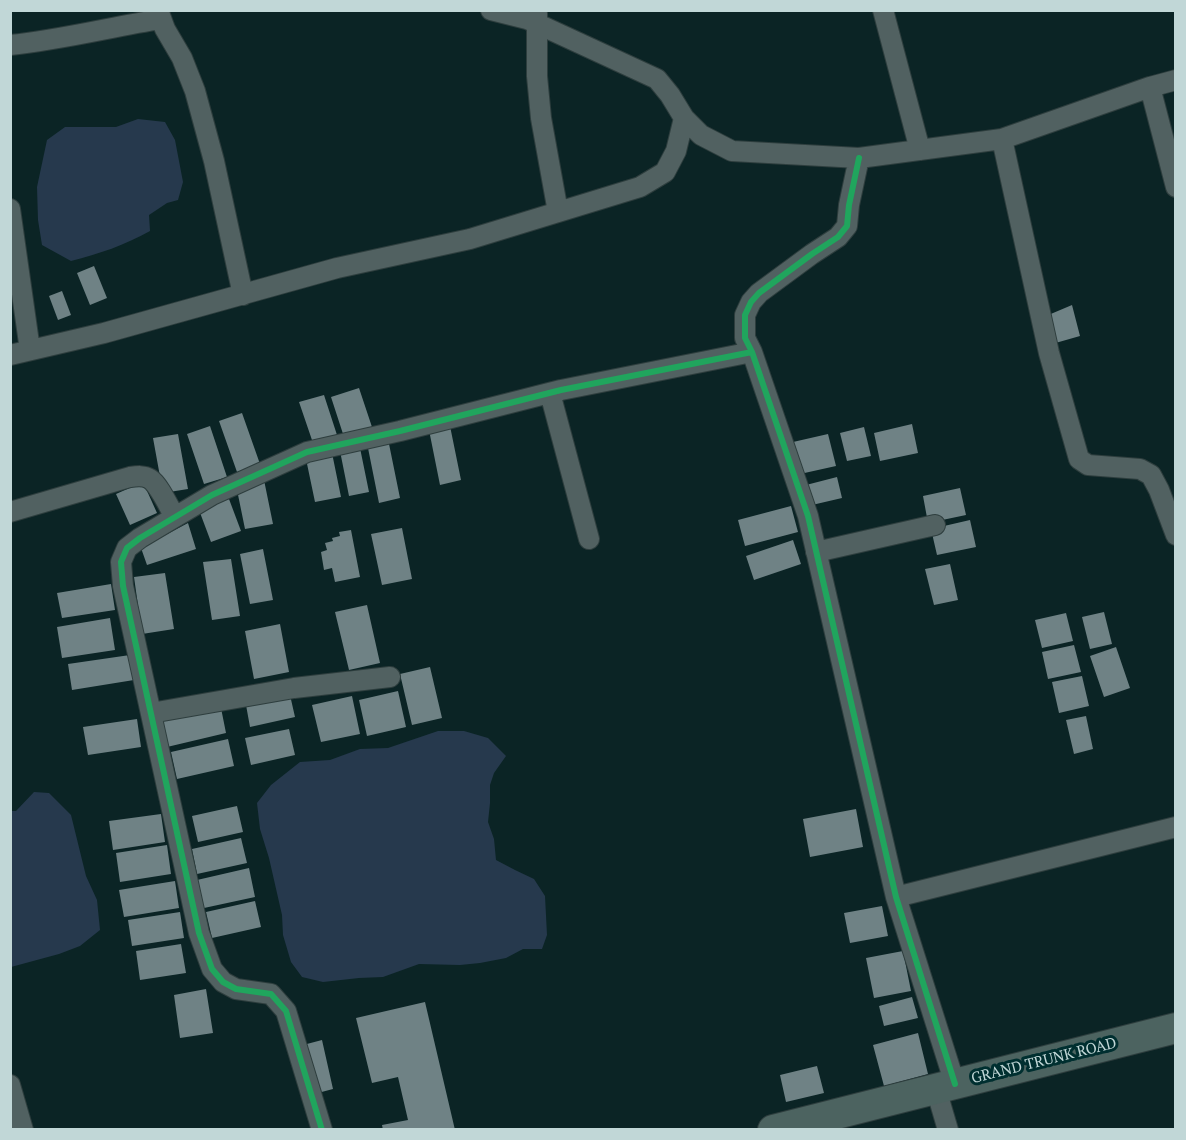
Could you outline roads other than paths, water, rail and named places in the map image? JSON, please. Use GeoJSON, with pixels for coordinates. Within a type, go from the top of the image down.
{"type":"FeatureCollection","features":[{"type":"Feature","properties":{"kind":"main road","name":"GRAND TRUNK ROAD"},"geometry":{"type":"LineString","coordinates":[[772,1130],[1176,1028]]}},
{"type":"Feature","properties":{"kind":"street"},"geometry":{"type":"LineString","coordinates":[[491,10],[527,20],[537,17],[657,78],[684,118],[700,135],[732,151],[859,158],[1002,139],[1176,80]]}},
{"type":"Feature","properties":{"kind":"street"},"geometry":{"type":"LineString","coordinates":[[883,10],[920,150]]}},
{"type":"Feature","properties":{"kind":"street"},"geometry":{"type":"LineString","coordinates":[[10,45],[33,43],[159,15],[182,58],[195,92],[214,161],[243,295]]}},
{"type":"Feature","properties":{"kind":"street"},"geometry":{"type":"LineString","coordinates":[[537,17],[537,76],[541,118],[558,212]]}},
{"type":"Feature","properties":{"kind":"street"},"geometry":{"type":"LineString","coordinates":[[1150,87],[1176,187]]}},
{"type":"Feature","properties":{"kind":"street"},"geometry":{"type":"LineString","coordinates":[[10,355],[104,333],[337,268],[470,239],[640,188],[665,172],[676,151],[684,118]]}},
{"type":"Feature","properties":{"kind":"street"},"geometry":{"type":"LineString","coordinates":[[1002,139],[1049,353],[1079,459],[1088,465],[1140,469],[1151,475],[1176,535]]}},
{"type":"Feature","properties":{"kind":"street"},"geometry":{"type":"LineString","coordinates":[[859,158],[847,226],[838,237],[759,293],[751,302],[745,315],[745,338],[752,352],[808,516],[896,897],[946,1086],[948,1130]]}},
{"type":"Feature","properties":{"kind":"street"},"geometry":{"type":"LineString","coordinates":[[10,209],[30,350]]}},
{"type":"Feature","properties":{"kind":"street"},"geometry":{"type":"LineString","coordinates":[[322,1130],[286,1011],[271,994],[236,989],[222,982],[212,969],[199,933],[123,586],[121,562],[127,548],[212,495],[307,452],[550,393],[752,352]]}},
{"type":"Feature","properties":{"kind":"street"},"geometry":{"type":"LineString","coordinates":[[550,393],[589,539]]}},
{"type":"Feature","properties":{"kind":"street"},"geometry":{"type":"LineString","coordinates":[[10,512],[130,477],[142,476],[155,483],[175,517]]}},
{"type":"Feature","properties":{"kind":"street"},"geometry":{"type":"LineString","coordinates":[[816,552],[935,525]]}},
{"type":"Feature","properties":{"kind":"street"},"geometry":{"type":"LineString","coordinates":[[151,713],[294,688],[390,677]]}},
{"type":"Feature","properties":{"kind":"street"},"geometry":{"type":"LineString","coordinates":[[896,897],[1176,827]]}},
{"type":"Feature","properties":{"kind":"street"},"geometry":{"type":"LineString","coordinates":[[10,1085],[23,1130]]}},
{"type":"Feature","properties":{"kind":"water"},"geometry":{"type":"Polygon","coordinates":[[[138,119],[165,122],[175,140],[183,182],[178,200],[167,203],[149,215],[150,231],[102,252],[71,261],[42,245],[38,220],[37,187],[47,140],[65,127],[116,127],[138,119]]]}},
{"type":"Feature","properties":{"kind":"water"},"geometry":{"type":"Polygon","coordinates":[[[438,731],[464,731],[488,738],[506,756],[494,773],[490,785],[488,822],[494,839],[496,860],[534,879],[545,896],[547,935],[542,949],[523,949],[506,958],[480,963],[419,964],[383,977],[323,982],[302,977],[291,962],[283,935],[282,915],[260,829],[257,803],[271,785],[300,762],[330,760],[360,749],[388,748],[438,731]]]}},
{"type":"Feature","properties":{"kind":"water"},"geometry":{"type":"Polygon","coordinates":[[[34,792],[49,793],[71,815],[86,876],[97,900],[100,930],[80,946],[11,967],[11,811],[16,811],[34,792]]]}}]}
